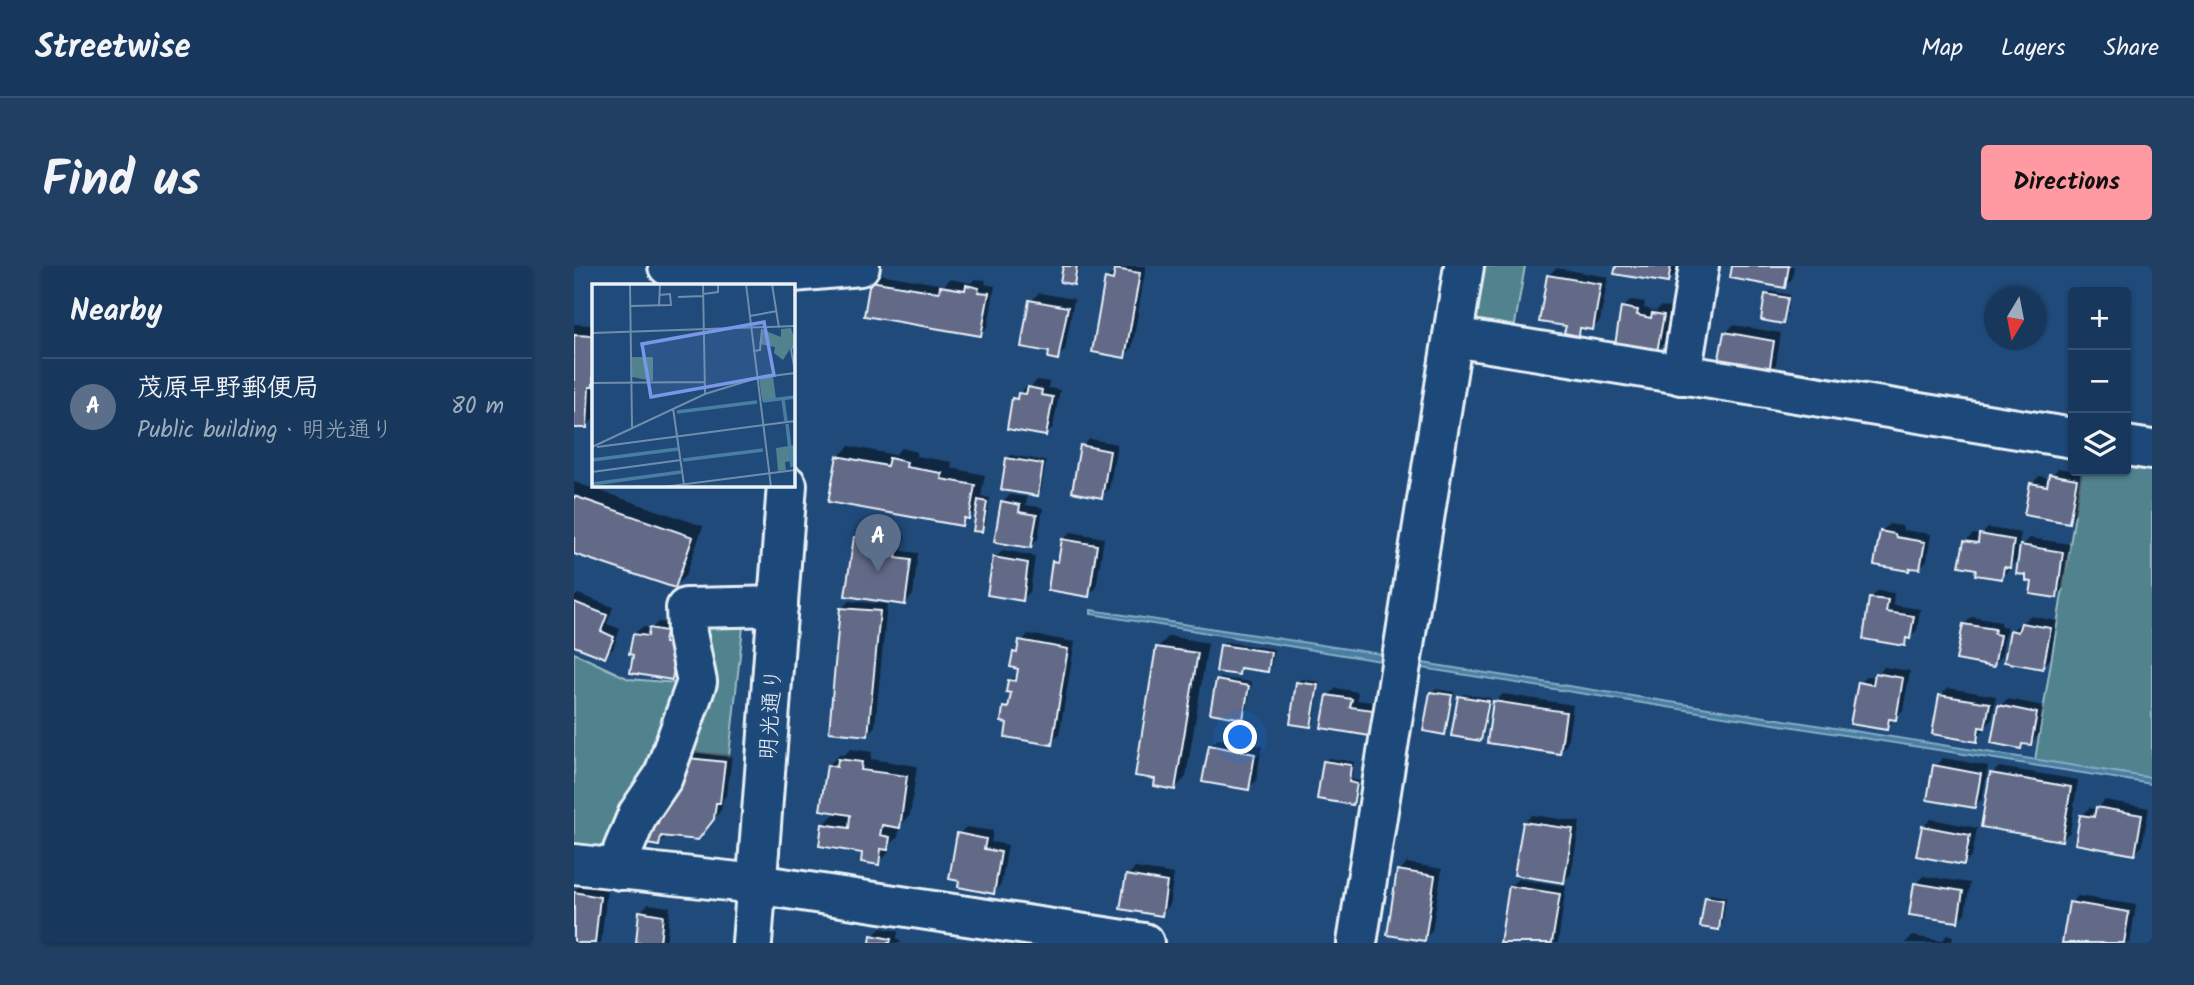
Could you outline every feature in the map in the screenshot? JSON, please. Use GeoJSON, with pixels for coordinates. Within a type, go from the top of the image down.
{"type":"FeatureCollection","features":[{"type":"Feature","properties":{"kind":"street"},"geometry":{"type":"LineString","coordinates":[[667,266],[793,274],[860,266]]}},
{"type":"Feature","properties":{"kind":"street"},"geometry":{"type":"LineString","coordinates":[[1357,943],[1464,266]]}},
{"type":"Feature","properties":{"kind":"street"},"geometry":{"type":"LineString","coordinates":[[1681,374],[1699,266]]}},
{"type":"Feature","properties":{"kind":"street"},"geometry":{"type":"LineString","coordinates":[[1453,337],[2068,437]]}},
{"type":"Feature","properties":{"kind":"street"},"geometry":{"type":"LineString","coordinates":[[2131,447],[2152,450]]}},
{"type":"Feature","properties":{"kind":"street","name":"明光通り"},"geometry":{"type":"LineString","coordinates":[[752,943],[787,486]]}},
{"type":"Feature","properties":{"kind":"street"},"geometry":{"type":"LineString","coordinates":[[621,870],[623,850],[638,814],[663,777],[697,682],[687,633],[686,608],[778,606]]}},
{"type":"Feature","properties":{"kind":"street"},"geometry":{"type":"LineString","coordinates":[[574,864],[756,884],[959,929],[1144,943]]}},
{"type":"Feature","properties":{"kind":"green space"},"geometry":{"type":"Polygon","coordinates":[[[1471,266],[1525,266],[1513,336],[1469,329],[1471,266]]]}},
{"type":"Feature","properties":{"kind":"green space"},"geometry":{"type":"Polygon","coordinates":[[[2131,458],[2152,461],[2152,778],[2035,760],[2081,476],[2131,476],[2131,458]]]}},
{"type":"Feature","properties":{"kind":"green space"},"geometry":{"type":"Polygon","coordinates":[[[701,620],[743,627],[729,756],[682,750],[701,620]]]}},
{"type":"Feature","properties":{"kind":"green space"},"geometry":{"type":"Polygon","coordinates":[[[574,653],[629,679],[688,684],[612,851],[574,846],[574,653]]]}},
{"type":"Feature","properties":{"kind":"water"},"geometry":{"type":"Polygon","coordinates":[[[1091,610],[1394,656],[1393,663],[1091,614],[1091,610]]]}},
{"type":"Feature","properties":{"kind":"water"},"geometry":{"type":"Polygon","coordinates":[[[1410,661],[2152,778],[2152,784],[1409,666],[1410,661]]]}},
{"type":"Feature","properties":{"kind":"building"},"geometry":{"type":"Polygon","coordinates":[[[1063,266],[1077,266],[1074,285],[1060,282],[1063,266]]]}},
{"type":"Feature","properties":{"kind":"building"},"geometry":{"type":"Polygon","coordinates":[[[1616,266],[1671,266],[1668,283],[1614,274],[1616,266]]]}},
{"type":"Feature","properties":{"kind":"building"},"geometry":{"type":"Polygon","coordinates":[[[1732,266],[1789,266],[1785,288],[1730,278],[1732,266]]]}},
{"type":"Feature","properties":{"kind":"building"},"geometry":{"type":"Polygon","coordinates":[[[1115,269],[1140,273],[1125,358],[1092,352],[1105,278],[1113,280],[1115,269]]]}},
{"type":"Feature","properties":{"kind":"building"},"geometry":{"type":"Polygon","coordinates":[[[1547,275],[1601,284],[1593,330],[1580,328],[1579,336],[1564,333],[1566,326],[1539,322],[1547,275]]]}},
{"type":"Feature","properties":{"kind":"building"},"geometry":{"type":"Polygon","coordinates":[[[870,281],[939,292],[940,286],[965,290],[966,285],[979,288],[978,292],[989,293],[981,336],[864,316],[870,281]]]}},
{"type":"Feature","properties":{"kind":"building"},"geometry":{"type":"Polygon","coordinates":[[[1765,294],[1788,298],[1783,324],[1761,320],[1765,294]]]}},
{"type":"Feature","properties":{"kind":"building"},"geometry":{"type":"Polygon","coordinates":[[[1029,300],[1068,307],[1058,360],[1048,358],[1049,352],[1021,347],[1029,300]]]}},
{"type":"Feature","properties":{"kind":"building"},"geometry":{"type":"Polygon","coordinates":[[[1621,307],[1638,310],[1637,315],[1651,318],[1652,313],[1664,315],[1657,352],[1615,345],[1621,307]]]}},
{"type":"Feature","properties":{"kind":"building"},"geometry":{"type":"Polygon","coordinates":[[[1724,332],[1774,341],[1769,373],[1718,364],[1724,332]]]}},
{"type":"Feature","properties":{"kind":"building"},"geometry":{"type":"Polygon","coordinates":[[[574,335],[592,336],[592,387],[589,387],[587,428],[574,428],[574,335]]]}},
{"type":"Feature","properties":{"kind":"building"},"geometry":{"type":"Polygon","coordinates":[[[1028,387],[1042,390],[1041,395],[1053,397],[1046,436],[1007,429],[1012,398],[1017,399],[1018,393],[1026,394],[1028,387]]]}},
{"type":"Feature","properties":{"kind":"building"},"geometry":{"type":"Polygon","coordinates":[[[1080,445],[1110,451],[1102,498],[1072,492],[1080,445]]]}},
{"type":"Feature","properties":{"kind":"building"},"geometry":{"type":"Polygon","coordinates":[[[837,456],[887,466],[889,458],[907,462],[906,467],[942,473],[941,479],[975,485],[969,519],[964,518],[962,526],[828,502],[837,456]]]}},
{"type":"Feature","properties":{"kind":"building"},"geometry":{"type":"Polygon","coordinates":[[[1006,458],[1043,464],[1038,496],[1001,490],[1006,458]]]}},
{"type":"Feature","properties":{"kind":"building"},"geometry":{"type":"Polygon","coordinates":[[[2049,474],[2077,479],[2069,523],[2024,515],[2030,483],[2047,486],[2049,474]]]}},
{"type":"Feature","properties":{"kind":"building"},"geometry":{"type":"Polygon","coordinates":[[[574,496],[693,537],[675,588],[574,554],[574,496]]]}},
{"type":"Feature","properties":{"kind":"building"},"geometry":{"type":"Polygon","coordinates":[[[978,500],[987,502],[982,532],[973,531],[978,500]]]}},
{"type":"Feature","properties":{"kind":"building"},"geometry":{"type":"Polygon","coordinates":[[[1001,501],[1020,505],[1019,512],[1037,515],[1031,548],[994,542],[1001,501]]]}},
{"type":"Feature","properties":{"kind":"building"},"geometry":{"type":"Polygon","coordinates":[[[1880,531],[1925,542],[1920,569],[1910,568],[1909,571],[1874,565],[1880,531]]]}},
{"type":"Feature","properties":{"kind":"building"},"geometry":{"type":"Polygon","coordinates":[[[1979,534],[2014,540],[2010,568],[2004,567],[2002,579],[1975,575],[1976,569],[1959,566],[1964,541],[1978,543],[1979,534]]]}},
{"type":"Feature","properties":{"kind":"building"},"geometry":{"type":"Polygon","coordinates":[[[854,537],[898,543],[896,558],[911,560],[905,605],[845,596],[854,537]]]}},
{"type":"Feature","properties":{"kind":"building"},"geometry":{"type":"Polygon","coordinates":[[[1062,539],[1097,545],[1089,597],[1048,590],[1052,561],[1058,562],[1062,539]]]}},
{"type":"Feature","properties":{"kind":"building"},"geometry":{"type":"Polygon","coordinates":[[[2020,545],[2063,552],[2057,598],[2030,594],[2032,582],[2026,581],[2026,575],[2016,574],[2020,545]]]}},
{"type":"Feature","properties":{"kind":"building"},"geometry":{"type":"Polygon","coordinates":[[[993,557],[1028,563],[1023,601],[987,595],[993,557]]]}},
{"type":"Feature","properties":{"kind":"building"},"geometry":{"type":"Polygon","coordinates":[[[1869,598],[1888,600],[1886,612],[1914,616],[1910,639],[1906,638],[1905,646],[1863,639],[1869,598]]]}},
{"type":"Feature","properties":{"kind":"building"},"geometry":{"type":"Polygon","coordinates":[[[574,602],[607,615],[601,631],[614,637],[605,658],[574,646],[574,602]]]}},
{"type":"Feature","properties":{"kind":"building"},"geometry":{"type":"Polygon","coordinates":[[[840,608],[880,611],[868,736],[829,732],[840,608]]]}},
{"type":"Feature","properties":{"kind":"building"},"geometry":{"type":"Polygon","coordinates":[[[2021,623],[2051,628],[2043,669],[2004,662],[2010,630],[2018,632],[2021,623]]]}},
{"type":"Feature","properties":{"kind":"building"},"geometry":{"type":"Polygon","coordinates":[[[1963,624],[1995,629],[1994,634],[2000,635],[1994,667],[1956,660],[1963,624]]]}},
{"type":"Feature","properties":{"kind":"building"},"geometry":{"type":"Polygon","coordinates":[[[649,628],[666,631],[664,643],[678,644],[672,680],[630,673],[633,655],[629,654],[633,634],[648,636],[649,628]]]}},
{"type":"Feature","properties":{"kind":"building"},"geometry":{"type":"Polygon","coordinates":[[[1019,640],[1068,649],[1052,745],[1005,737],[1007,723],[1001,722],[1003,707],[1008,708],[1011,693],[1006,692],[1008,680],[1016,681],[1018,669],[1010,667],[1013,652],[1017,653],[1019,640]]]}},
{"type":"Feature","properties":{"kind":"building"},"geometry":{"type":"Polygon","coordinates":[[[1220,645],[1271,652],[1268,672],[1240,668],[1239,675],[1216,672],[1220,645]]]}},
{"type":"Feature","properties":{"kind":"building"},"geometry":{"type":"Polygon","coordinates":[[[1156,647],[1198,653],[1175,790],[1154,786],[1155,779],[1135,776],[1156,647]]]}},
{"type":"Feature","properties":{"kind":"building"},"geometry":{"type":"Polygon","coordinates":[[[1875,673],[1903,678],[1896,720],[1889,719],[1887,730],[1850,724],[1858,682],[1873,685],[1875,673]]]}},
{"type":"Feature","properties":{"kind":"building"},"geometry":{"type":"Polygon","coordinates":[[[1216,680],[1249,686],[1243,719],[1210,713],[1216,680]]]}},
{"type":"Feature","properties":{"kind":"building"},"geometry":{"type":"Polygon","coordinates":[[[1296,682],[1318,685],[1311,727],[1290,724],[1296,682]]]}},
{"type":"Feature","properties":{"kind":"building"},"geometry":{"type":"Polygon","coordinates":[[[1430,692],[1452,695],[1445,735],[1423,731],[1430,692]]]}},
{"type":"Feature","properties":{"kind":"building"},"geometry":{"type":"Polygon","coordinates":[[[1327,695],[1352,699],[1350,707],[1374,710],[1370,736],[1321,728],[1327,695]]]}},
{"type":"Feature","properties":{"kind":"building"},"geometry":{"type":"Polygon","coordinates":[[[1939,695],[1990,703],[1985,728],[1979,727],[1977,742],[1932,734],[1939,695]]]}},
{"type":"Feature","properties":{"kind":"building"},"geometry":{"type":"Polygon","coordinates":[[[1458,696],[1489,701],[1481,741],[1451,736],[1458,696]]]}},
{"type":"Feature","properties":{"kind":"building"},"geometry":{"type":"Polygon","coordinates":[[[1493,701],[1566,712],[1560,754],[1487,743],[1493,701]]]}},
{"type":"Feature","properties":{"kind":"building"},"geometry":{"type":"Polygon","coordinates":[[[1998,705],[2037,713],[2031,745],[2022,744],[2021,749],[1991,743],[1998,705]]]}},
{"type":"Feature","properties":{"kind":"building"},"geometry":{"type":"Polygon","coordinates":[[[1209,745],[1255,754],[1249,790],[1202,782],[1209,745]]]}},
{"type":"Feature","properties":{"kind":"building"},"geometry":{"type":"Polygon","coordinates":[[[679,757],[725,762],[720,803],[716,803],[714,819],[698,840],[661,836],[659,846],[635,842],[646,821],[658,823],[661,800],[670,801],[679,757]]]}},
{"type":"Feature","properties":{"kind":"building"},"geometry":{"type":"Polygon","coordinates":[[[838,759],[862,762],[861,770],[907,776],[900,828],[882,825],[880,835],[890,837],[888,850],[881,849],[879,865],[861,862],[862,853],[819,846],[822,824],[849,828],[850,815],[820,810],[827,765],[837,767],[838,759]]]}},
{"type":"Feature","properties":{"kind":"building"},"geometry":{"type":"Polygon","coordinates":[[[1323,761],[1351,765],[1349,782],[1357,784],[1353,805],[1317,799],[1323,761]]]}},
{"type":"Feature","properties":{"kind":"building"},"geometry":{"type":"Polygon","coordinates":[[[1933,765],[1981,774],[1975,808],[1927,800],[1933,765]]]}},
{"type":"Feature","properties":{"kind":"building"},"geometry":{"type":"Polygon","coordinates":[[[1990,773],[2071,787],[2062,841],[1981,827],[1990,773]]]}},
{"type":"Feature","properties":{"kind":"building"},"geometry":{"type":"Polygon","coordinates":[[[2096,807],[2142,815],[2135,855],[2075,844],[2080,815],[2094,817],[2096,807]]]}},
{"type":"Feature","properties":{"kind":"building"},"geometry":{"type":"Polygon","coordinates":[[[1523,822],[1573,829],[1564,883],[1514,875],[1523,822]]]}},
{"type":"Feature","properties":{"kind":"building"},"geometry":{"type":"Polygon","coordinates":[[[1922,826],[1970,835],[1964,865],[1916,856],[1922,826]]]}},
{"type":"Feature","properties":{"kind":"building"},"geometry":{"type":"Polygon","coordinates":[[[957,833],[986,839],[984,849],[1001,852],[994,894],[958,887],[959,881],[949,879],[957,833]]]}},
{"type":"Feature","properties":{"kind":"building"},"geometry":{"type":"Polygon","coordinates":[[[1397,870],[1435,876],[1425,941],[1387,935],[1397,870]]]}},
{"type":"Feature","properties":{"kind":"building"},"geometry":{"type":"Polygon","coordinates":[[[1126,875],[1167,882],[1162,916],[1120,909],[1126,875]]]}},
{"type":"Feature","properties":{"kind":"building"},"geometry":{"type":"Polygon","coordinates":[[[1914,883],[1963,891],[1958,922],[1909,915],[1914,883]]]}},
{"type":"Feature","properties":{"kind":"building"},"geometry":{"type":"Polygon","coordinates":[[[1509,886],[1560,894],[1552,943],[1500,943],[1509,886]]]}},
{"type":"Feature","properties":{"kind":"building"},"geometry":{"type":"Polygon","coordinates":[[[574,892],[600,897],[595,943],[574,943],[574,892]]]}},
{"type":"Feature","properties":{"kind":"building"},"geometry":{"type":"Polygon","coordinates":[[[1705,897],[1723,900],[1719,930],[1700,927],[1705,897]]]}},
{"type":"Feature","properties":{"kind":"building"},"geometry":{"type":"Polygon","coordinates":[[[2069,902],[2129,912],[2124,943],[2062,943],[2069,902]]]}},
{"type":"Feature","properties":{"kind":"building"},"geometry":{"type":"Polygon","coordinates":[[[639,911],[663,915],[660,943],[636,943],[639,911]]]}},
{"type":"Feature","properties":{"kind":"building"},"geometry":{"type":"Polygon","coordinates":[[[871,935],[891,939],[890,943],[870,943],[871,935]]]}},
{"type":"Feature","properties":{"kind":"place","name":"茂原早野郵便局"},"geometry":{"type":"Point","coordinates":[878,572]}}]}
